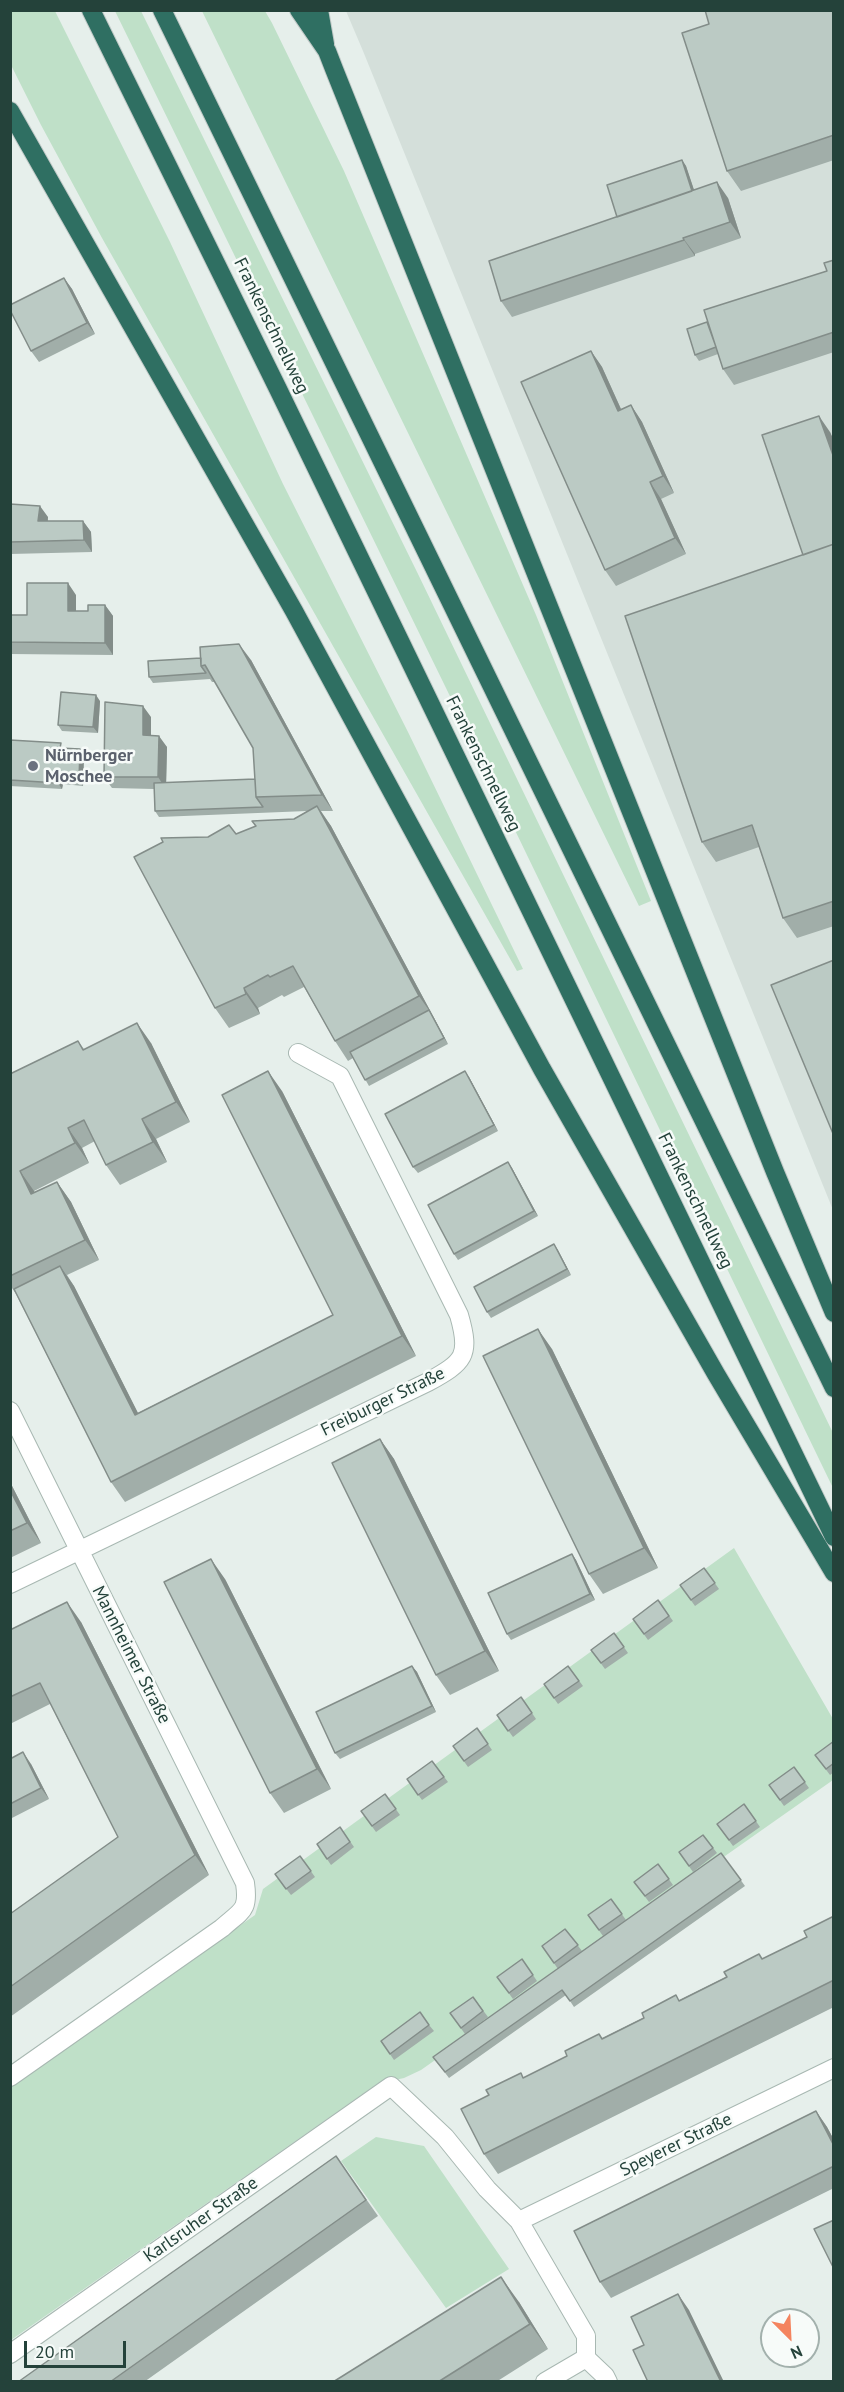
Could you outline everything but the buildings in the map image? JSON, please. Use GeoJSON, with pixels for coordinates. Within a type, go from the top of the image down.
{"type":"FeatureCollection","features":[{"type":"Feature","properties":{"kind":"highway","name":"Frankenschnellweg"},"geometry":{"type":"LineString","coordinates":[[91,10],[289,411],[834,1537]]}},
{"type":"Feature","properties":{"kind":"highway"},"geometry":{"type":"LineString","coordinates":[[162,10],[834,1388]]}},
{"type":"Feature","properties":{"kind":"highway"},"geometry":{"type":"LineString","coordinates":[[299,10],[327,51]]}},
{"type":"Feature","properties":{"kind":"highway"},"geometry":{"type":"LineString","coordinates":[[319,10],[327,51],[664,891],[774,1173],[834,1313]]}},
{"type":"Feature","properties":{"kind":"highway"},"geometry":{"type":"LineString","coordinates":[[10,111],[294,611],[542,1069],[716,1374],[834,1574]]}},
{"type":"Feature","properties":{"kind":"street","name":"Freiburger Straße"},"geometry":{"type":"LineString","coordinates":[[10,1584],[428,1382],[453,1367],[465,1352],[464,1332],[459,1315],[340,1076],[298,1053]]}},
{"type":"Feature","properties":{"kind":"street","name":"Mannheimer Straße"},"geometry":{"type":"LineString","coordinates":[[10,1412],[245,1883],[247,1899],[243,1909],[222,1928],[10,2077]]}},
{"type":"Feature","properties":{"kind":"street","name":"Speyerer Straße"},"geometry":{"type":"LineString","coordinates":[[519,2221],[834,2068]]}},
{"type":"Feature","properties":{"kind":"street","name":"Karlsruher Straße"},"geometry":{"type":"LineString","coordinates":[[10,2354],[391,2086],[445,2137],[487,2189],[519,2221]]}},
{"type":"Feature","properties":{"kind":"street"},"geometry":{"type":"LineString","coordinates":[[519,2221],[586,2336],[586,2358],[605,2376],[608,2382]]}},
{"type":"Feature","properties":{"kind":"street"},"geometry":{"type":"LineString","coordinates":[[545,2382],[586,2358]]}},
{"type":"Feature","properties":{"kind":"shaded area"},"geometry":{"type":"Polygon","coordinates":[[[346,11],[833,11],[833,1210],[363,51],[346,11]]]}},
{"type":"Feature","properties":{"kind":"green space"},"geometry":{"type":"Polygon","coordinates":[[[11,10],[55,11],[170,242],[283,484],[408,732],[523,969],[517,971],[102,238],[41,125],[11,65],[11,10]]]}},
{"type":"Feature","properties":{"kind":"green space"},"geometry":{"type":"Polygon","coordinates":[[[115,11],[141,11],[418,574],[833,1433],[833,1488],[468,733],[115,11]]]}},
{"type":"Feature","properties":{"kind":"green space"},"geometry":{"type":"Polygon","coordinates":[[[202,11],[265,11],[272,23],[344,171],[536,615],[651,901],[639,906],[202,11]]]}},
{"type":"Feature","properties":{"kind":"green space"},"geometry":{"type":"Polygon","coordinates":[[[734,1548],[833,1719],[833,1780],[421,2070],[404,2078],[377,2084],[11,2340],[11,2086],[255,1915],[263,1889],[734,1548]]]}},
{"type":"Feature","properties":{"kind":"green space"},"geometry":{"type":"Polygon","coordinates":[[[376,2137],[424,2146],[509,2269],[446,2308],[341,2161],[376,2137]]]}},
{"type":"Feature","properties":{"kind":"place","name":"Nürnberger Moschee"},"geometry":{"type":"Point","coordinates":[33,766]}}]}
